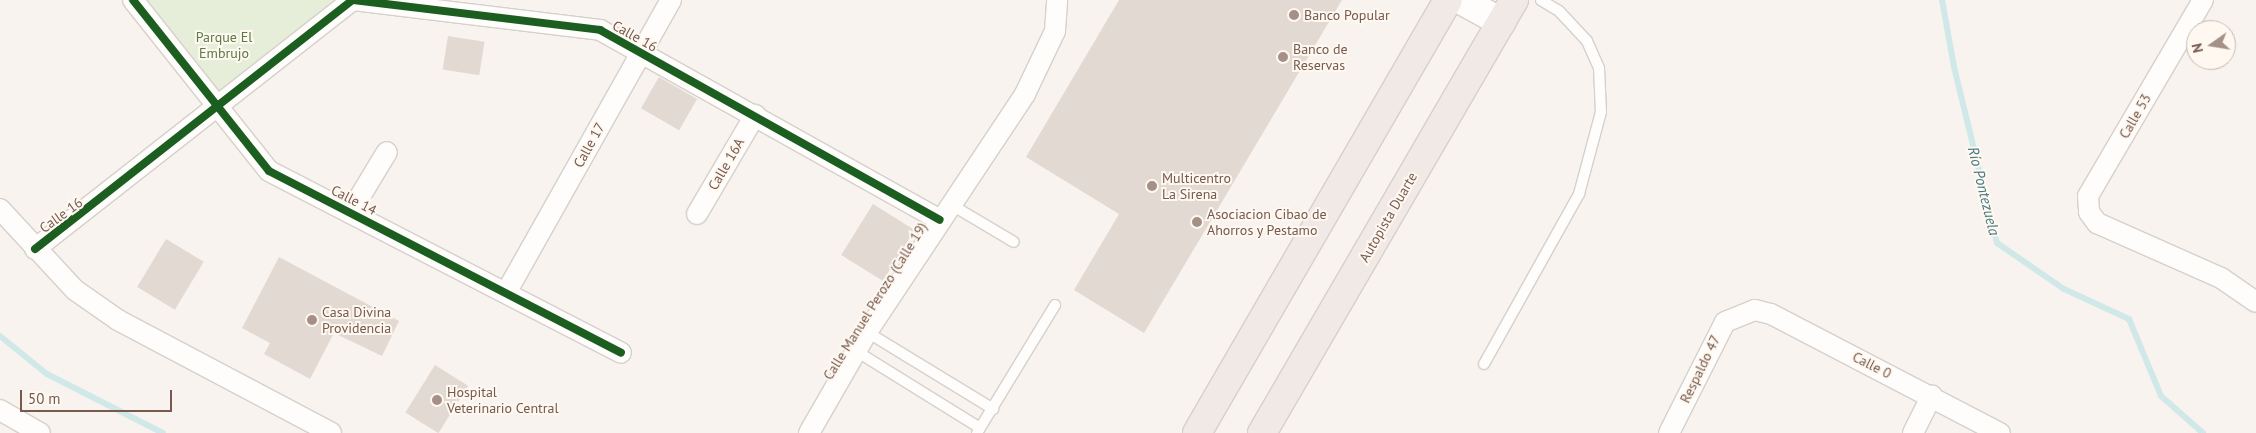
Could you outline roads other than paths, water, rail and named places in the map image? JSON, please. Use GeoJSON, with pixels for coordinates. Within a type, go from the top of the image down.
{"type":"FeatureCollection","features":[{"type":"Feature","properties":{"kind":"highway"},"geometry":{"type":"LineString","coordinates":[[1197,433],[1448,0]]}},
{"type":"Feature","properties":{"kind":"highway","name":"Autopista Duarte"},"geometry":{"type":"LineString","coordinates":[[1262,433],[1507,11]]}},
{"type":"Feature","properties":{"kind":"main road"},"geometry":{"type":"LineString","coordinates":[[1461,0],[1507,11]]}},
{"type":"Feature","properties":{"kind":"street","name":"Calle 14"},"geometry":{"type":"LineString","coordinates":[[132,0],[216,110],[269,171],[507,291],[621,353]]}},
{"type":"Feature","properties":{"kind":"street","name":"Calle 16"},"geometry":{"type":"LineString","coordinates":[[35,249],[216,110],[353,0],[600,30],[755,114],[945,212]]}},
{"type":"Feature","properties":{"kind":"street","name":"Calle 17"},"geometry":{"type":"LineString","coordinates":[[507,291],[671,0]]}},
{"type":"Feature","properties":{"kind":"street","name":"Calle Manuel Perozo (Calle 19)"},"geometry":{"type":"LineString","coordinates":[[809,433],[867,332],[1025,94],[1055,31],[1058,0]]}},
{"type":"Feature","properties":{"kind":"street","name":"Calle 53"},"geometry":{"type":"LineString","coordinates":[[2203,0],[2088,196],[2089,212],[2108,229],[2221,278],[2256,302]]}},
{"type":"Feature","properties":{"kind":"street","name":"Calle 16A"},"geometry":{"type":"LineString","coordinates":[[697,214],[755,114]]}},
{"type":"Feature","properties":{"kind":"street"},"geometry":{"type":"LineString","coordinates":[[350,213],[387,152]]}},
{"type":"Feature","properties":{"kind":"street"},"geometry":{"type":"LineString","coordinates":[[0,209],[74,290],[118,320],[332,433]]}},
{"type":"Feature","properties":{"kind":"street","name":"Calle 0"},"geometry":{"type":"LineString","coordinates":[[1739,313],[1771,314],[1932,395],[2000,433]]}},
{"type":"Feature","properties":{"kind":"street","name":"Respaldo 47"},"geometry":{"type":"LineString","coordinates":[[1669,433],[1716,336],[1725,322],[1739,313]]}},
{"type":"Feature","properties":{"kind":"street"},"geometry":{"type":"LineString","coordinates":[[1913,433],[1932,395]]}},
{"type":"Feature","properties":{"kind":"street"},"geometry":{"type":"LineString","coordinates":[[0,410],[40,433]]}},
{"type":"Feature","properties":{"kind":"lane"},"geometry":{"type":"LineString","coordinates":[[1484,364],[1579,194],[1601,112],[1599,68],[1587,41],[1559,11],[1541,0]]}},
{"type":"Feature","properties":{"kind":"lane"},"geometry":{"type":"LineString","coordinates":[[945,212],[1014,242]]}},
{"type":"Feature","properties":{"kind":"lane"},"geometry":{"type":"LineString","coordinates":[[856,352],[979,430],[1054,305]]}},
{"type":"Feature","properties":{"kind":"lane"},"geometry":{"type":"LineString","coordinates":[[867,332],[992,409]]}},
{"type":"Feature","properties":{"kind":"waterway","name":"Río Pontezuela"},"geometry":{"type":"LineString","coordinates":[[1942,0],[1954,67],[1997,243],[2064,289],[2129,319],[2161,396],[2203,433]]}},
{"type":"Feature","properties":{"kind":"waterway"},"geometry":{"type":"LineString","coordinates":[[0,336],[47,374],[163,433]]}},
{"type":"Feature","properties":{"kind":"place","name":"Banco Popular"},"geometry":{"type":"Point","coordinates":[1294,15]}},
{"type":"Feature","properties":{"kind":"place","name":"Banco de Reservas"},"geometry":{"type":"Point","coordinates":[1283,57]}},
{"type":"Feature","properties":{"kind":"place","name":"Multicentro La Sirena"},"geometry":{"type":"Point","coordinates":[1152,186]}},
{"type":"Feature","properties":{"kind":"place","name":"Asociacion Cibao de Ahorros y Pestamo"},"geometry":{"type":"Point","coordinates":[1197,222]}},
{"type":"Feature","properties":{"kind":"place","name":"Casa Divina Providencia"},"geometry":{"type":"Point","coordinates":[312,320]}},
{"type":"Feature","properties":{"kind":"place","name":"Hospital Veterinario Central"},"geometry":{"type":"Point","coordinates":[437,400]}},
{"type":"Feature","properties":{"kind":"park label","name":"Parque El Embrujo"},"geometry":{"type":"Point","coordinates":[224,46]}}]}
